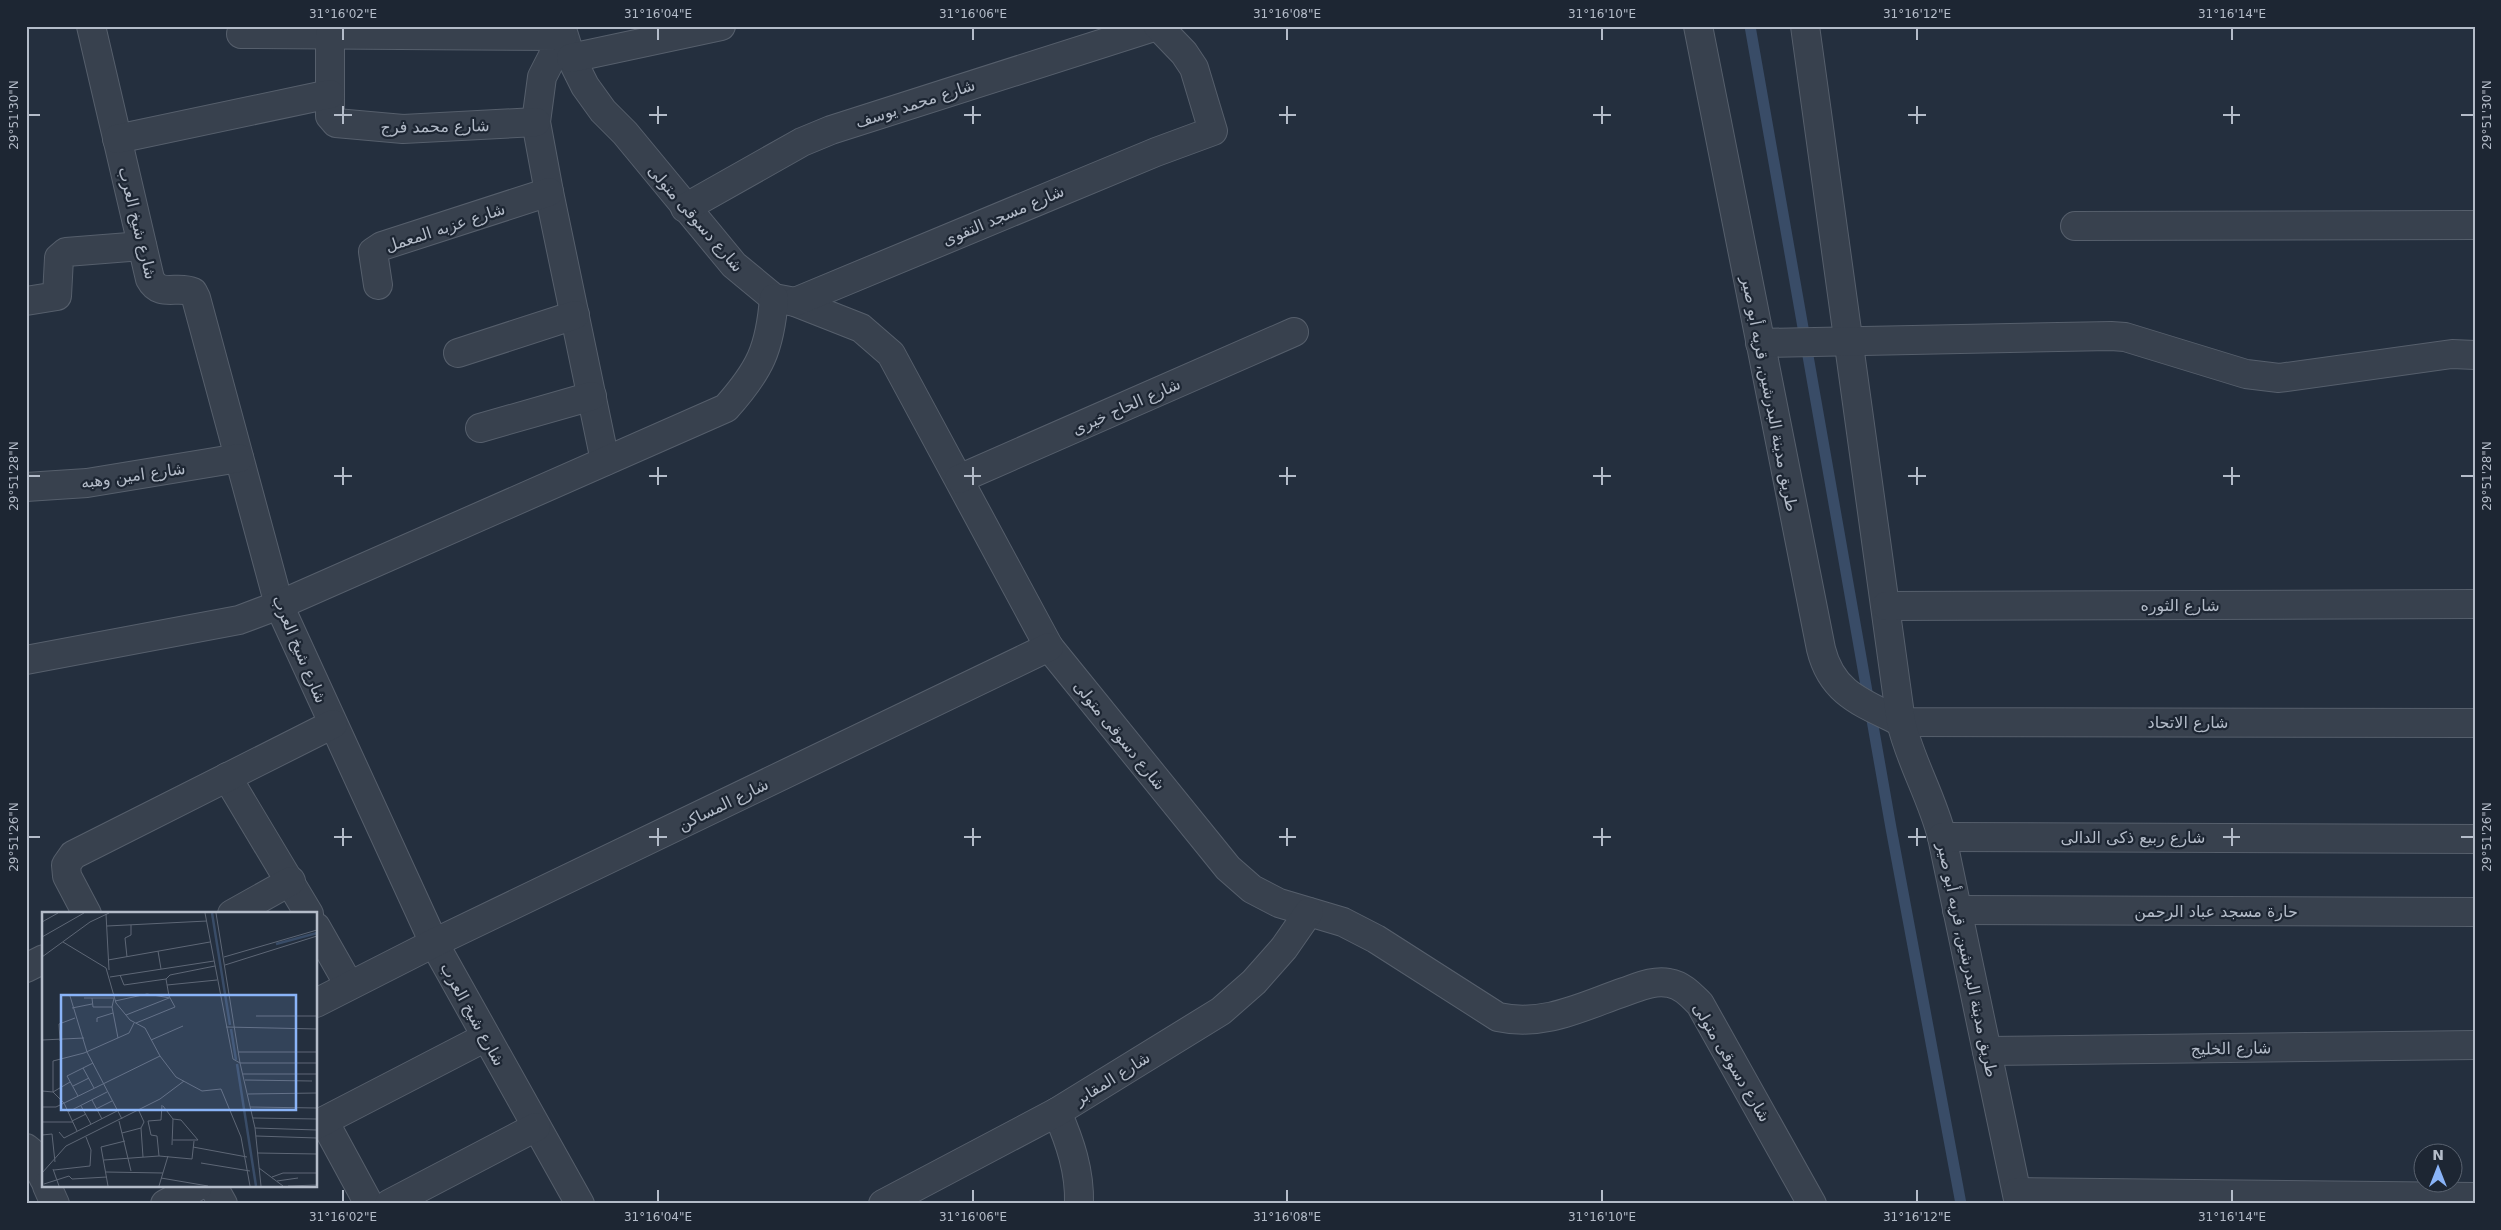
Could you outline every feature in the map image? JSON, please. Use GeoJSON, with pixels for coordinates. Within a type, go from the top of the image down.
{"type":"FeatureCollection","features":[{"type":"Feature","properties":{"kind":"street","name":"شارع شيخ العرب"},"geometry":{"type":"LineString","coordinates":[[91,26],[150,279],[154,287],[162,291],[186,289],[193,292],[196,298],[279,604],[434,943],[580,1204]]}},
{"type":"Feature","properties":{"kind":"street"},"geometry":{"type":"LineString","coordinates":[[241,34],[330,34],[565,40],[721,26]]}},
{"type":"Feature","properties":{"kind":"street","name":"شارع مسجد التقوى"},"geometry":{"type":"LineString","coordinates":[[784,300],[1213,131],[1194,68],[1184,53],[1157,26]]}},
{"type":"Feature","properties":{"kind":"street","name":"شارع محمد يوسف"},"geometry":{"type":"LineString","coordinates":[[685,208],[802,142],[831,130],[1157,26]]}},
{"type":"Feature","properties":{"kind":"street","name":"طريق مدينة البدرشين, قريه أبو صير"},"geometry":{"type":"LineString","coordinates":[[1698,26],[1772,343],[1824,665],[1835,682],[1850,696],[1889,716],[1907,744],[1934,809],[1942,837],[2018,1198]]}},
{"type":"Feature","properties":{"kind":"street","name":"طريق مدينة البدرشين, قريه أبو صير"},"geometry":{"type":"LineString","coordinates":[[1805,26],[1837,342],[1886,606],[1889,716]]}},
{"type":"Feature","properties":{"kind":"street","name":"شارع محمد فرج"},"geometry":{"type":"LineString","coordinates":[[330,34],[330,116],[336,123],[404,129],[536,122]]}},
{"type":"Feature","properties":{"kind":"street"},"geometry":{"type":"LineString","coordinates":[[565,40],[542,77],[536,122],[548,192],[605,461]]}},
{"type":"Feature","properties":{"kind":"street","name":"شارع دسوقى متولى"},"geometry":{"type":"LineString","coordinates":[[565,40],[585,86],[603,110],[625,133],[734,265],[784,300],[861,328],[891,354],[1049,648],[1228,868],[1252,889],[1279,903],[1344,922],[1376,939],[1498,1017],[1516,1021],[1552,1018],[1652,982],[1670,983],[1687,991],[1700,1004],[1812,1204]]}},
{"type":"Feature","properties":{"kind":"street"},"geometry":{"type":"LineString","coordinates":[[117,138],[330,94]]}},
{"type":"Feature","properties":{"kind":"street","name":"شارع عزبه المعمل"},"geometry":{"type":"LineString","coordinates":[[378,285],[373,252],[382,246],[548,192]]}},
{"type":"Feature","properties":{"kind":"street"},"geometry":{"type":"LineString","coordinates":[[2076,226],[2475,225]]}},
{"type":"Feature","properties":{"kind":"street"},"geometry":{"type":"LineString","coordinates":[[26,301],[57,296],[59,258],[66,252],[142,246]]}},
{"type":"Feature","properties":{"kind":"street"},"geometry":{"type":"LineString","coordinates":[[26,660],[239,620],[726,408],[747,385],[763,358],[772,328],[784,300]]}},
{"type":"Feature","properties":{"kind":"street"},"geometry":{"type":"LineString","coordinates":[[458,353],[575,315]]}},
{"type":"Feature","properties":{"kind":"street","name":"شارع الحاج خيرى"},"geometry":{"type":"LineString","coordinates":[[959,479],[1294,332]]}},
{"type":"Feature","properties":{"kind":"street"},"geometry":{"type":"LineString","coordinates":[[1772,343],[2125,337],[2246,374],[2279,378],[2452,354],[2475,355]]}},
{"type":"Feature","properties":{"kind":"street"},"geometry":{"type":"LineString","coordinates":[[480,428],[592,396]]}},
{"type":"Feature","properties":{"kind":"street","name":"شارع امين وهبه"},"geometry":{"type":"LineString","coordinates":[[26,487],[87,483],[239,458]]}},
{"type":"Feature","properties":{"kind":"street","name":"شارع الثوره"},"geometry":{"type":"LineString","coordinates":[[1886,606],[2475,604]]}},
{"type":"Feature","properties":{"kind":"street","name":"شارع المساكن"},"geometry":{"type":"LineString","coordinates":[[318,1002],[434,943],[1049,648]]}},
{"type":"Feature","properties":{"kind":"street","name":"شارع الاتحاد"},"geometry":{"type":"LineString","coordinates":[[1889,716],[2475,723]]}},
{"type":"Feature","properties":{"kind":"street"},"geometry":{"type":"LineString","coordinates":[[86,912],[67,876],[66,865],[73,855],[333,724]]}},
{"type":"Feature","properties":{"kind":"street"},"geometry":{"type":"LineString","coordinates":[[227,777],[308,912]]}},
{"type":"Feature","properties":{"kind":"street","name":"شارع ربيع ذكى الدالى"},"geometry":{"type":"LineString","coordinates":[[1942,837],[2475,839]]}},
{"type":"Feature","properties":{"kind":"street"},"geometry":{"type":"LineString","coordinates":[[236,912],[291,882]]}},
{"type":"Feature","properties":{"kind":"street","name":"حارة مسجد عباد الرحمن"},"geometry":{"type":"LineString","coordinates":[[1957,910],[2475,912]]}},
{"type":"Feature","properties":{"kind":"street","name":"شارع المقابر"},"geometry":{"type":"LineString","coordinates":[[882,1204],[1057,1112],[1221,1011],[1254,982],[1284,948],[1309,912]]}},
{"type":"Feature","properties":{"kind":"street"},"geometry":{"type":"LineString","coordinates":[[318,931],[348,986]]}},
{"type":"Feature","properties":{"kind":"street"},"geometry":{"type":"LineString","coordinates":[[26,968],[42,960]]}},
{"type":"Feature","properties":{"kind":"street"},"geometry":{"type":"LineString","coordinates":[[369,1204],[320,1123],[486,1038]]}},
{"type":"Feature","properties":{"kind":"street","name":"شارع الخليج"},"geometry":{"type":"LineString","coordinates":[[1987,1051],[2475,1045]]}},
{"type":"Feature","properties":{"kind":"street"},"geometry":{"type":"LineString","coordinates":[[1057,1112],[1072,1144],[1084,1198]]}},
{"type":"Feature","properties":{"kind":"street"},"geometry":{"type":"LineString","coordinates":[[389,1204],[536,1127]]}},
{"type":"Feature","properties":{"kind":"street"},"geometry":{"type":"LineString","coordinates":[[32,1150],[42,1174]]}},
{"type":"Feature","properties":{"kind":"street"},"geometry":{"type":"LineString","coordinates":[[48,1188],[55,1204]]}},
{"type":"Feature","properties":{"kind":"street"},"geometry":{"type":"LineString","coordinates":[[164,1204],[194,1188]]}},
{"type":"Feature","properties":{"kind":"street"},"geometry":{"type":"LineString","coordinates":[[214,1188],[222,1204]]}},
{"type":"Feature","properties":{"kind":"street"},"geometry":{"type":"LineString","coordinates":[[2018,1198],[2475,1197]]}},
{"type":"Feature","properties":{"kind":"waterway"},"geometry":{"type":"LineString","coordinates":[[1750,26],[1891,828],[1961,1204]]}}]}
